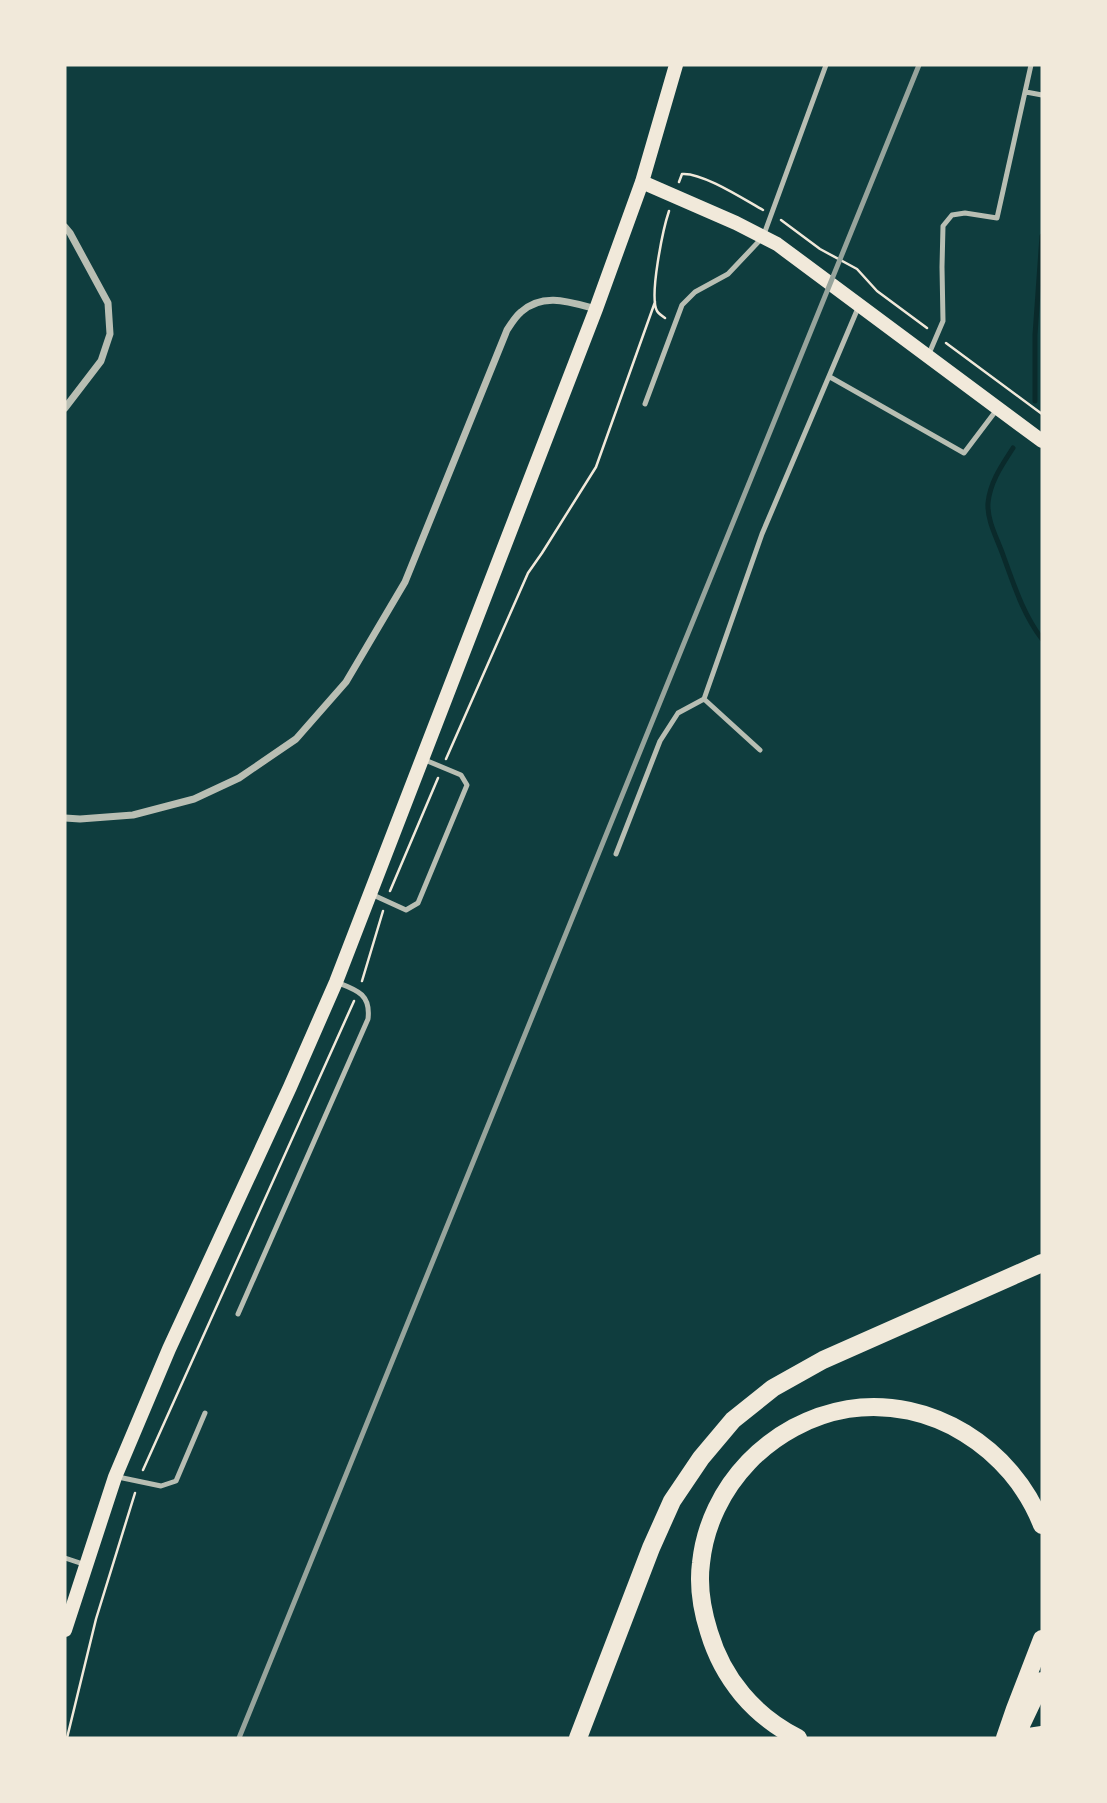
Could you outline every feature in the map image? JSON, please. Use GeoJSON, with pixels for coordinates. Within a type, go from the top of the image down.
{"type":"FeatureCollection","features":[{"type":"Feature","properties":{"kind":"highway"},"geometry":{"type":"LineString","coordinates":[[578,1738],[650,1548],[672,1502],[702,1458],[733,1420],[774,1388],[824,1360],[1042,1263]]}},
{"type":"Feature","properties":{"kind":"highway"},"geometry":{"type":"LineString","coordinates":[[798,1738],[765,1718],[738,1691],[718,1656],[702,1601],[700,1566],[705,1540],[715,1512],[736,1475],[758,1453],[799,1425],[846,1409],[893,1408],[926,1416],[965,1432],[998,1457],[1021,1485],[1042,1525]]}},
{"type":"Feature","properties":{"kind":"highway"},"geometry":{"type":"LineString","coordinates":[[1005,1738],[1042,1639]]}},
{"type":"Feature","properties":{"kind":"highway"},"geometry":{"type":"LineString","coordinates":[[1015,1738],[1042,1681]]}},
{"type":"Feature","properties":{"kind":"highway"},"geometry":{"type":"LineString","coordinates":[[1022,1738],[1042,1735]]}},
{"type":"Feature","properties":{"kind":"main road"},"geometry":{"type":"LineString","coordinates":[[65,1630],[115,1476],[169,1349],[290,1087],[371,894],[596,309],[642,182],[676,65]]}},
{"type":"Feature","properties":{"kind":"main road"},"geometry":{"type":"LineString","coordinates":[[642,182],[777,244],[1042,441]]}},
{"type":"Feature","properties":{"kind":"street"},"geometry":{"type":"LineString","coordinates":[[65,227],[108,303],[110,334],[101,361],[65,408]]}},
{"type":"Feature","properties":{"kind":"street"},"geometry":{"type":"LineString","coordinates":[[65,818],[133,814],[194,799],[239,778],[296,739],[346,682],[405,582],[507,330],[520,312],[536,302],[565,301],[596,309]]}},
{"type":"Feature","properties":{"kind":"lane"},"geometry":{"type":"LineString","coordinates":[[645,404],[682,305],[695,292],[728,274],[763,237],[826,65]]}},
{"type":"Feature","properties":{"kind":"lane"},"geometry":{"type":"LineString","coordinates":[[928,356],[943,321],[943,226],[952,215],[965,213],[997,218],[1031,65]]}},
{"type":"Feature","properties":{"kind":"lane"},"geometry":{"type":"LineString","coordinates":[[1026,92],[1042,95]]}},
{"type":"Feature","properties":{"kind":"lane"},"geometry":{"type":"LineString","coordinates":[[616,855],[660,741],[678,713],[704,699],[762,534],[859,305]]}},
{"type":"Feature","properties":{"kind":"lane"},"geometry":{"type":"LineString","coordinates":[[830,377],[964,453],[998,408]]}},
{"type":"Feature","properties":{"kind":"lane"},"geometry":{"type":"LineString","coordinates":[[704,699],[760,750]]}},
{"type":"Feature","properties":{"kind":"lane"},"geometry":{"type":"LineString","coordinates":[[371,894],[406,910],[418,903],[467,785],[461,775],[423,759]]}},
{"type":"Feature","properties":{"kind":"lane"},"geometry":{"type":"LineString","coordinates":[[238,1314],[368,1019],[368,1005],[359,991],[336,982]]}},
{"type":"Feature","properties":{"kind":"lane"},"geometry":{"type":"LineString","coordinates":[[115,1476],[161,1486],[176,1481],[205,1413]]}},
{"type":"Feature","properties":{"kind":"lane"},"geometry":{"type":"LineString","coordinates":[[65,1558],[86,1565]]}},
{"type":"Feature","properties":{"kind":"path"},"geometry":{"type":"LineString","coordinates":[[67,1738],[96,1619],[138,1481],[359,991],[386,901],[528,573],[596,467],[655,302]]}},
{"type":"Feature","properties":{"kind":"waterway"},"geometry":{"type":"LineString","coordinates":[[1035,401],[1035,335],[1042,236]]}},
{"type":"Feature","properties":{"kind":"waterway"},"geometry":{"type":"LineString","coordinates":[[1013,448],[991,488],[989,516],[1029,620],[1042,639]]}},
{"type":"Feature","properties":{"kind":"railway"},"geometry":{"type":"LineString","coordinates":[[239,1738],[919,65]]}}]}
